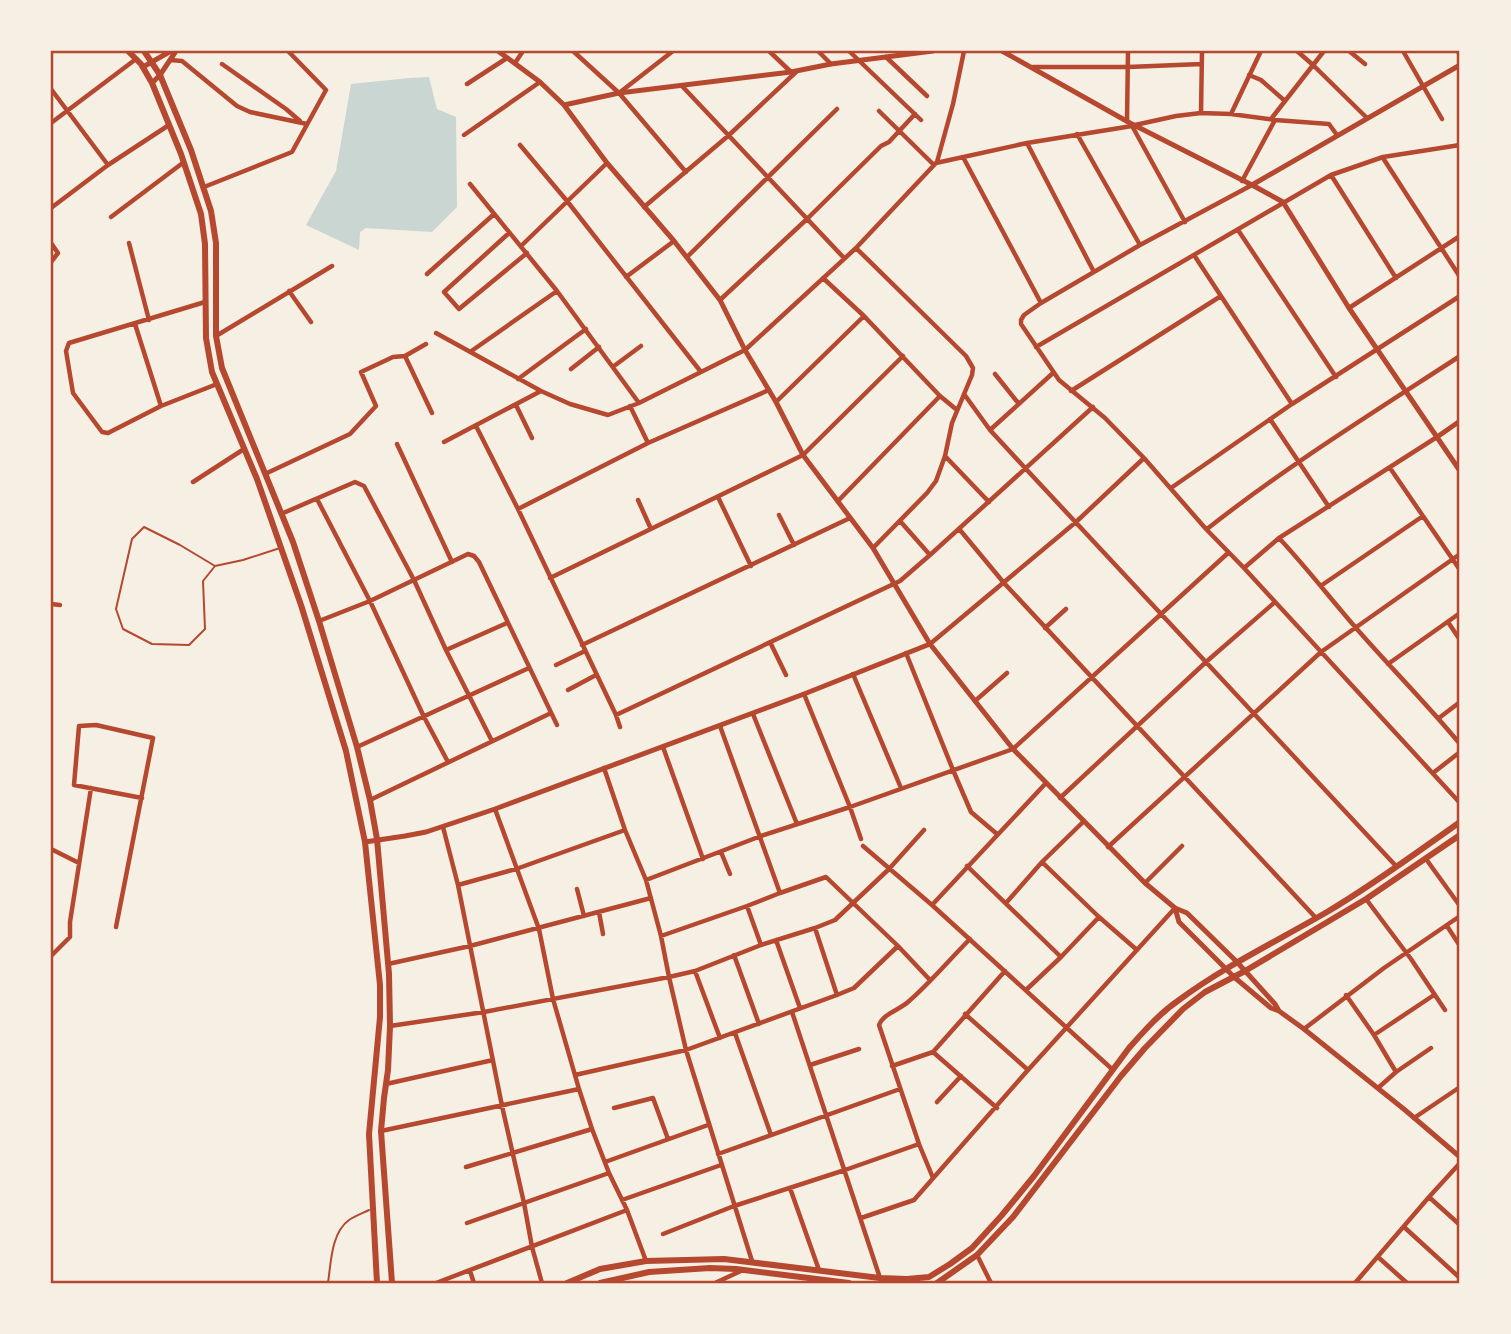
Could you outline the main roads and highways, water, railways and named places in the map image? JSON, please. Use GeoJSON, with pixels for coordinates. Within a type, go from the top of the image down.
{"type":"FeatureCollection","features":[{"type":"Feature","properties":{"kind":"main road"},"geometry":{"type":"LineString","coordinates":[[128,51],[137,59],[152,83],[184,162],[201,214],[204,229],[206,338],[209,361],[257,479],[301,605],[346,751],[365,842],[380,996],[369,1134],[377,1283]]}},
{"type":"Feature","properties":{"kind":"main road"},"geometry":{"type":"LineString","coordinates":[[145,51],[160,75],[191,150],[215,227],[216,336],[222,368],[293,542],[357,747],[370,800],[377,839],[388,964],[390,1026],[381,1131],[391,1283]]}},
{"type":"Feature","properties":{"kind":"main road"},"geometry":{"type":"LineString","coordinates":[[567,1283],[600,1269],[646,1261],[724,1259],[880,1278],[929,1277],[972,1248],[1002,1215],[1143,1031],[1167,1010],[1237,962],[1361,892],[1460,822]]}},
{"type":"Feature","properties":{"kind":"main road"},"geometry":{"type":"LineString","coordinates":[[937,1283],[977,1255],[1013,1217],[1121,1076],[1183,1009],[1205,992],[1366,899],[1460,835]]}},
{"type":"Feature","properties":{"kind":"main road"},"geometry":{"type":"LineString","coordinates":[[600,1283],[649,1272],[710,1268],[849,1283]]}}]}
